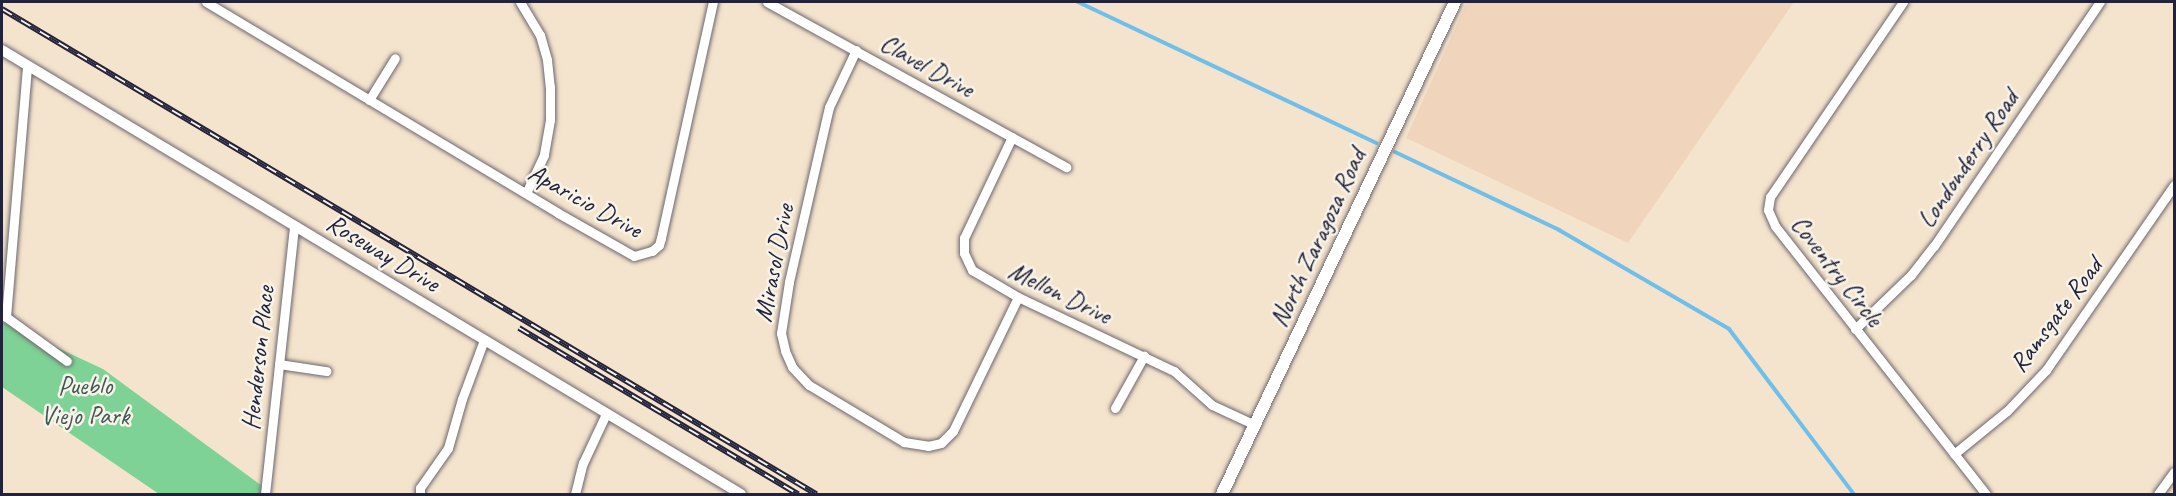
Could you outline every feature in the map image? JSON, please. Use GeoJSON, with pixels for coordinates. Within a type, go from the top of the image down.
{"type":"FeatureCollection","features":[{"type":"Feature","properties":{"kind":"main road","name":"North Zaragoza Road"},"geometry":{"type":"LineString","coordinates":[[1222,495],[1455,2]]}},
{"type":"Feature","properties":{"kind":"street","name":"Aparicio Drive"},"geometry":{"type":"LineString","coordinates":[[206,2],[626,252],[641,255],[659,245],[713,2]]}},
{"type":"Feature","properties":{"kind":"street"},"geometry":{"type":"LineString","coordinates":[[520,2],[540,35],[547,60],[550,87],[550,120],[544,155],[526,193]]}},
{"type":"Feature","properties":{"kind":"street","name":"Clavel Drive"},"geometry":{"type":"LineString","coordinates":[[767,2],[1066,167]]}},
{"type":"Feature","properties":{"kind":"street","name":"Coventry Circle"},"geometry":{"type":"LineString","coordinates":[[1903,2],[1769,201],[1768,210],[1775,226],[1986,495]]}},
{"type":"Feature","properties":{"kind":"street","name":"Londonderry Road"},"geometry":{"type":"LineString","coordinates":[[1855,329],[1911,275],[1934,246],[2100,2]]}},
{"type":"Feature","properties":{"kind":"street","name":"Roseway Drive"},"geometry":{"type":"LineString","coordinates":[[2,50],[741,495]]}},
{"type":"Feature","properties":{"kind":"street","name":"Mirasol Drive"},"geometry":{"type":"LineString","coordinates":[[856,50],[829,107],[789,282],[781,333],[792,367],[808,385],[904,442],[928,446],[941,443],[953,431],[1018,297]]}},
{"type":"Feature","properties":{"kind":"street"},"geometry":{"type":"LineString","coordinates":[[369,99],[394,58]]}},
{"type":"Feature","properties":{"kind":"street"},"geometry":{"type":"LineString","coordinates":[[27,66],[4,316],[67,361]]}},
{"type":"Feature","properties":{"kind":"street","name":"Mellon Drive"},"geometry":{"type":"LineString","coordinates":[[1012,137],[966,232],[963,243],[966,262],[972,270],[1018,297],[1174,370],[1219,409],[1255,425]]}},
{"type":"Feature","properties":{"kind":"street","name":"Ramsgate Road"},"geometry":{"type":"LineString","coordinates":[[1954,454],[2007,411],[2046,370],[2175,185]]}},
{"type":"Feature","properties":{"kind":"street","name":"Henderson Place"},"geometry":{"type":"LineString","coordinates":[[265,495],[294,226]]}},
{"type":"Feature","properties":{"kind":"street"},"geometry":{"type":"LineString","coordinates":[[420,495],[420,488],[448,448],[462,399],[484,340]]}},
{"type":"Feature","properties":{"kind":"street"},"geometry":{"type":"LineString","coordinates":[[1115,408],[1144,356]]}},
{"type":"Feature","properties":{"kind":"street"},"geometry":{"type":"LineString","coordinates":[[279,364],[326,371]]}},
{"type":"Feature","properties":{"kind":"street"},"geometry":{"type":"LineString","coordinates":[[575,495],[583,463],[606,414]]}},
{"type":"Feature","properties":{"kind":"street"},"geometry":{"type":"LineString","coordinates":[[2158,495],[2175,472]]}},
{"type":"Feature","properties":{"kind":"shaded area"},"geometry":{"type":"Polygon","coordinates":[[[1467,2],[1794,2],[1628,243],[1406,138],[1467,2]]]}},
{"type":"Feature","properties":{"kind":"green space","name":"Pueblo Viejo Park"},"geometry":{"type":"Polygon","coordinates":[[[2,322],[103,369],[273,494],[159,494],[2,387],[2,322]]]}},
{"type":"Feature","properties":{"kind":"waterway"},"geometry":{"type":"LineString","coordinates":[[1078,2],[1376,143]]}},
{"type":"Feature","properties":{"kind":"waterway"},"geometry":{"type":"LineString","coordinates":[[1395,152],[1559,230],[1729,329],[1854,494]]}},
{"type":"Feature","properties":{"kind":"railway"},"geometry":{"type":"LineString","coordinates":[[2,9],[816,494]]}},
{"type":"Feature","properties":{"kind":"railway"},"geometry":{"type":"LineString","coordinates":[[519,328],[798,494]]}}]}
